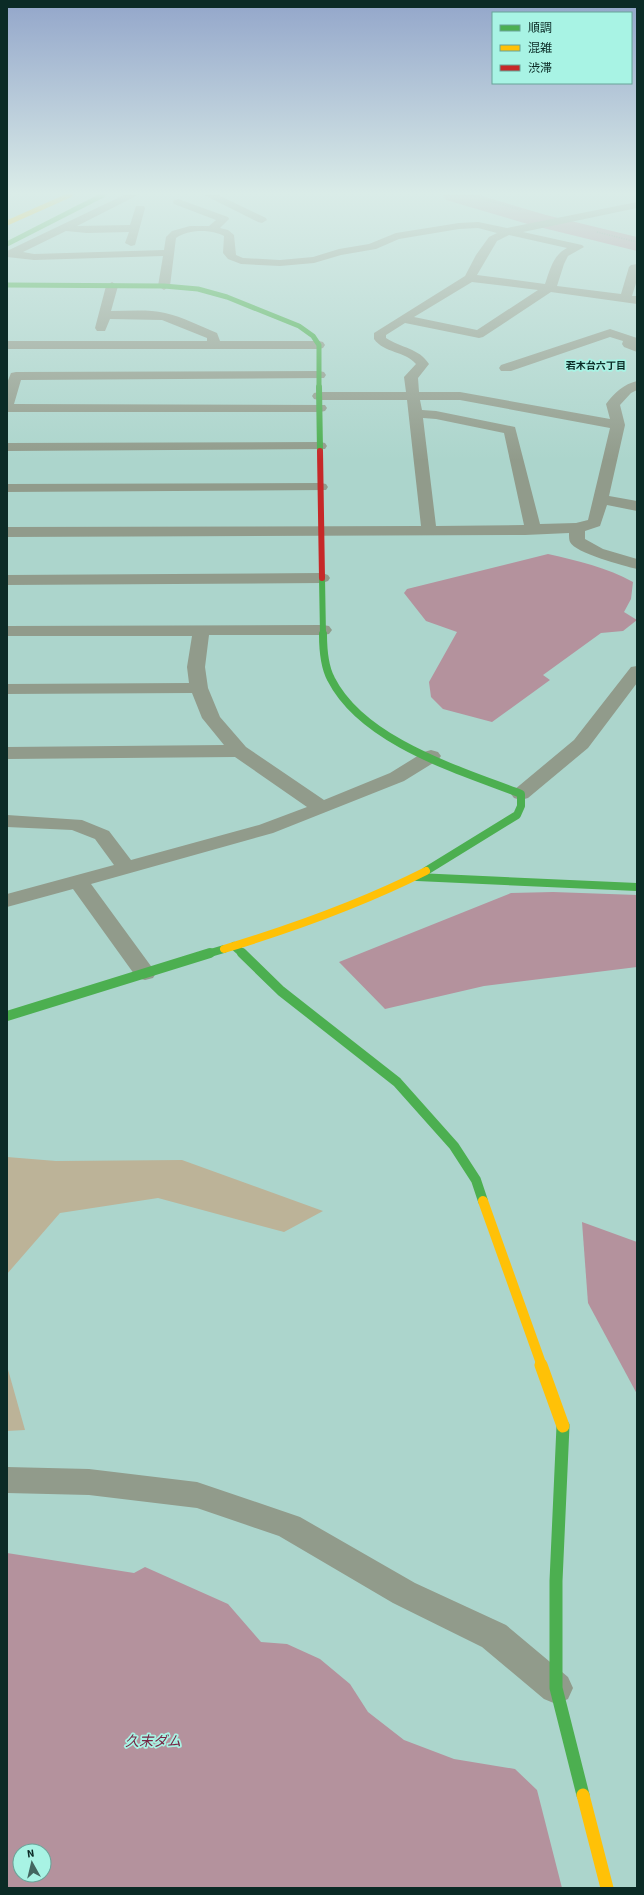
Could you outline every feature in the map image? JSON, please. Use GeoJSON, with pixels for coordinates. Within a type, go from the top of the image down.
{"type":"FeatureCollection","features":[{"type":"Feature","properties":{"kind":"main road"},"geometry":{"type":"LineString","coordinates":[[7,285],[164,286],[198,289],[227,297],[299,326],[313,336],[319,345],[323,630],[326,666],[332,684],[344,700],[368,722],[397,740],[521,794],[522,802],[519,812],[472,844],[417,877],[372,898],[327,916],[7,1016]]}},
{"type":"Feature","properties":{"kind":"main road"},"geometry":{"type":"LineString","coordinates":[[417,877],[637,887]]}},
{"type":"Feature","properties":{"kind":"main road"},"geometry":{"type":"LineString","coordinates":[[234,946],[281,991],[397,1082],[454,1146],[476,1180],[563,1427],[556,1581],[556,1688],[607,1888]]}},
{"type":"Feature","properties":{"kind":"street"},"geometry":{"type":"LineString","coordinates":[[429,530],[411,378],[423,364],[416,356],[388,345],[380,339],[380,333],[461,283]]}},
{"type":"Feature","properties":{"kind":"street"},"geometry":{"type":"LineString","coordinates":[[513,283],[631,298],[634,283]]}},
{"type":"Feature","properties":{"kind":"street"},"geometry":{"type":"LineString","coordinates":[[403,319],[479,334],[550,288],[552,283]]}},
{"type":"Feature","properties":{"kind":"street"},"geometry":{"type":"LineString","coordinates":[[96,345],[106,315],[112,286]]}},
{"type":"Feature","properties":{"kind":"street"},"geometry":{"type":"LineString","coordinates":[[106,315],[149,314],[177,320],[213,336],[214,344]]}},
{"type":"Feature","properties":{"kind":"street"},"geometry":{"type":"LineString","coordinates":[[506,368],[610,333],[635,341],[628,344],[637,348]]}},
{"type":"Feature","properties":{"kind":"street"},"geometry":{"type":"LineString","coordinates":[[7,345],[319,345]]}},
{"type":"Feature","properties":{"kind":"street"},"geometry":{"type":"LineString","coordinates":[[7,404],[16,376],[319,375]]}},
{"type":"Feature","properties":{"kind":"street"},"geometry":{"type":"LineString","coordinates":[[7,532],[322,531],[577,528],[595,523],[618,425],[613,404],[626,390],[637,385]]}},
{"type":"Feature","properties":{"kind":"street"},"geometry":{"type":"LineString","coordinates":[[7,408],[319,402],[414,395],[460,396],[618,425]]}},
{"type":"Feature","properties":{"kind":"street"},"geometry":{"type":"LineString","coordinates":[[416,414],[436,415],[510,430],[533,529]]}},
{"type":"Feature","properties":{"kind":"street"},"geometry":{"type":"LineString","coordinates":[[7,446],[320,446]]}},
{"type":"Feature","properties":{"kind":"street"},"geometry":{"type":"LineString","coordinates":[[7,488],[321,487]]}},
{"type":"Feature","properties":{"kind":"street"},"geometry":{"type":"LineString","coordinates":[[601,499],[637,506]]}},
{"type":"Feature","properties":{"kind":"street"},"geometry":{"type":"LineString","coordinates":[[577,528],[577,541],[597,552],[637,564]]}},
{"type":"Feature","properties":{"kind":"street"},"geometry":{"type":"LineString","coordinates":[[7,580],[322,578]]}},
{"type":"Feature","properties":{"kind":"street"},"geometry":{"type":"LineString","coordinates":[[7,631],[323,630]]}},
{"type":"Feature","properties":{"kind":"street"},"geometry":{"type":"LineString","coordinates":[[200,631],[196,667],[199,688],[211,718],[239,751],[322,808]]}},
{"type":"Feature","properties":{"kind":"street"},"geometry":{"type":"LineString","coordinates":[[521,794],[581,744],[637,671]]}},
{"type":"Feature","properties":{"kind":"street"},"geometry":{"type":"LineString","coordinates":[[7,689],[199,688]]}},
{"type":"Feature","properties":{"kind":"street"},"geometry":{"type":"LineString","coordinates":[[7,753],[239,751]]}},
{"type":"Feature","properties":{"kind":"street"},"geometry":{"type":"LineString","coordinates":[[7,901],[266,829],[397,777],[431,756]]}},
{"type":"Feature","properties":{"kind":"street"},"geometry":{"type":"LineString","coordinates":[[7,821],[75,824],[102,835],[126,867]]}},
{"type":"Feature","properties":{"kind":"street"},"geometry":{"type":"LineString","coordinates":[[79,882],[145,974]]}},
{"type":"Feature","properties":{"kind":"street"},"geometry":{"type":"LineString","coordinates":[[7,1480],[89,1482],[197,1495],[289,1526],[404,1593],[494,1636],[556,1688]]}},
{"type":"Feature","properties":{"kind":"shaded area"},"geometry":{"type":"Polygon","coordinates":[[[7,1157],[56,1161],[182,1160],[323,1211],[284,1232],[158,1198],[60,1213],[7,1274],[7,1157]]]}},
{"type":"Feature","properties":{"kind":"shaded area"},"geometry":{"type":"Polygon","coordinates":[[[7,1366],[25,1430],[7,1431],[7,1366]]]}},
{"type":"Feature","properties":{"kind":"water"},"geometry":{"type":"Polygon","coordinates":[[[548,554],[602,568],[633,582],[631,599],[624,612],[637,620],[623,631],[601,633],[543,675],[550,680],[492,722],[443,709],[431,697],[429,682],[457,632],[426,621],[404,593],[407,589],[548,554]]]}},
{"type":"Feature","properties":{"kind":"water"},"geometry":{"type":"Polygon","coordinates":[[[553,892],[637,895],[637,967],[484,986],[385,1009],[339,962],[511,893],[553,892]]]}},
{"type":"Feature","properties":{"kind":"water"},"geometry":{"type":"Polygon","coordinates":[[[582,1222],[637,1242],[637,1394],[588,1303],[582,1222]]]}},
{"type":"Feature","properties":{"kind":"water","name":"久末ダム"},"geometry":{"type":"Polygon","coordinates":[[[7,1553],[134,1573],[145,1567],[228,1604],[261,1642],[287,1644],[320,1659],[350,1684],[368,1712],[404,1740],[454,1759],[515,1769],[537,1790],[562,1888],[7,1888],[7,1553]]]}},
{"type":"Feature","properties":{"kind":"traffic: fast"},"geometry":{"type":"LineString","coordinates":[[7,285],[164,286],[198,289],[227,297],[299,326],[313,336],[319,345],[320,451]]}},
{"type":"Feature","properties":{"kind":"traffic: fast"},"geometry":{"type":"LineString","coordinates":[[322,578],[322,629],[324,655],[330,678],[342,698],[362,717],[386,734],[414,750],[521,794],[521,806],[517,815],[426,871]]}},
{"type":"Feature","properties":{"kind":"traffic: fast"},"geometry":{"type":"LineString","coordinates":[[417,877],[637,887]]}},
{"type":"Feature","properties":{"kind":"traffic: fast"},"geometry":{"type":"LineString","coordinates":[[234,946],[281,991],[397,1082],[454,1146],[476,1180],[483,1201]]}},
{"type":"Feature","properties":{"kind":"traffic: fast"},"geometry":{"type":"LineString","coordinates":[[7,1016],[224,949]]}},
{"type":"Feature","properties":{"kind":"traffic: fast"},"geometry":{"type":"LineString","coordinates":[[563,1426],[556,1581],[556,1688],[583,1795]]}},
{"type":"Feature","properties":{"kind":"traffic: slow"},"geometry":{"type":"LineString","coordinates":[[224,949],[276,933],[352,906],[402,884],[426,871]]}},
{"type":"Feature","properties":{"kind":"traffic: slow"},"geometry":{"type":"LineString","coordinates":[[483,1201],[563,1426]]}},
{"type":"Feature","properties":{"kind":"traffic: slow"},"geometry":{"type":"LineString","coordinates":[[583,1795],[607,1888]]}},
{"type":"Feature","properties":{"kind":"traffic: jam"},"geometry":{"type":"LineString","coordinates":[[320,451],[322,578]]}},
{"type":"Feature","properties":{"kind":"district","name":"若木台六丁目"},"geometry":{"type":"Point","coordinates":[596,365]}}]}
